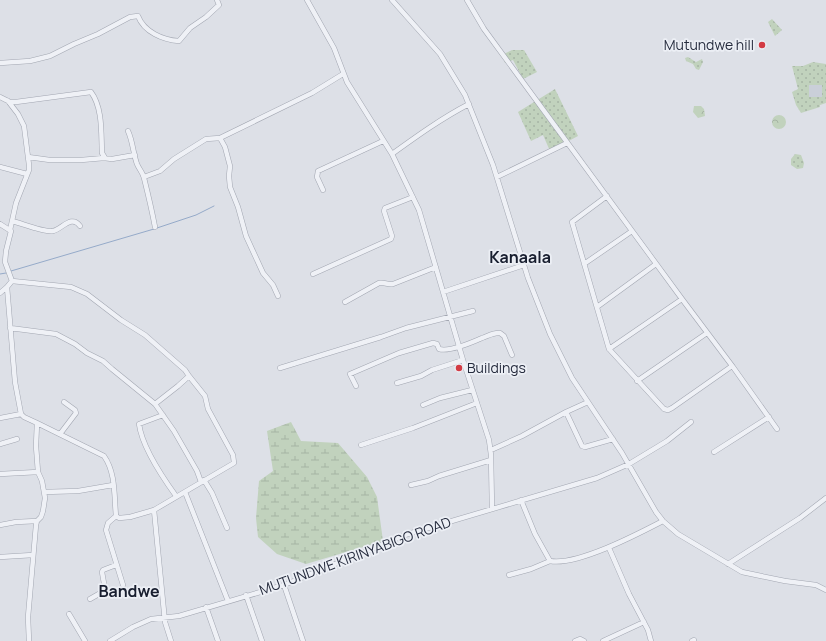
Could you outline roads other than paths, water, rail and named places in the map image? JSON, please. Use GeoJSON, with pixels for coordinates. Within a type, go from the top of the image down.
{"type":"FeatureCollection","features":[{"type":"Feature","properties":{"kind":"street"},"geometry":{"type":"LineString","coordinates":[[0,63],[30,61],[50,56],[98,34],[130,17],[138,16],[149,32],[172,41],[179,41],[190,28],[206,17],[219,5],[218,0]]}},
{"type":"Feature","properties":{"kind":"street"},"geometry":{"type":"LineString","coordinates":[[307,0],[334,48],[347,82],[392,154],[419,210],[491,450],[492,509]]}},
{"type":"Feature","properties":{"kind":"street"},"geometry":{"type":"LineString","coordinates":[[392,0],[440,54],[455,76],[469,104],[497,177],[534,296],[550,334],[572,378],[629,464],[642,489],[663,521],[678,534],[728,564],[747,573],[785,581],[816,585],[826,590]]}},
{"type":"Feature","properties":{"kind":"street"},"geometry":{"type":"LineString","coordinates":[[467,0],[484,29],[777,429]]}},
{"type":"Feature","properties":{"kind":"street"},"geometry":{"type":"LineString","coordinates":[[144,177],[160,171],[174,159],[206,139],[220,138],[312,93],[343,74]]}},
{"type":"Feature","properties":{"kind":"street"},"geometry":{"type":"LineString","coordinates":[[0,97],[13,102],[91,92],[96,100],[100,114],[102,153],[105,158]]}},
{"type":"Feature","properties":{"kind":"street"},"geometry":{"type":"LineString","coordinates":[[7,100],[18,114],[24,126],[29,170],[16,203],[6,251],[5,262],[12,280]]}},
{"type":"Feature","properties":{"kind":"street"},"geometry":{"type":"LineString","coordinates":[[392,154],[436,123],[469,104]]}},
{"type":"Feature","properties":{"kind":"street"},"geometry":{"type":"LineString","coordinates":[[128,131],[133,140],[138,165],[144,177],[145,189],[155,227]]}},
{"type":"Feature","properties":{"kind":"street"},"geometry":{"type":"LineString","coordinates":[[220,138],[225,147],[230,166],[230,188],[238,207],[246,236],[263,273],[273,285],[278,296]]}},
{"type":"Feature","properties":{"kind":"street"},"geometry":{"type":"LineString","coordinates":[[323,190],[317,177],[318,171],[383,141]]}},
{"type":"Feature","properties":{"kind":"street"},"geometry":{"type":"LineString","coordinates":[[497,177],[568,143]]}},
{"type":"Feature","properties":{"kind":"street"},"geometry":{"type":"LineString","coordinates":[[28,157],[50,160],[82,160],[105,158],[112,159],[135,154]]}},
{"type":"Feature","properties":{"kind":"street"},"geometry":{"type":"LineString","coordinates":[[0,166],[27,174]]}},
{"type":"Feature","properties":{"kind":"street"},"geometry":{"type":"LineString","coordinates":[[607,196],[572,222],[609,349],[664,409],[668,410],[732,366]]}},
{"type":"Feature","properties":{"kind":"street"},"geometry":{"type":"LineString","coordinates":[[313,274],[391,239],[392,236],[384,209],[413,197]]}},
{"type":"Feature","properties":{"kind":"street"},"geometry":{"type":"LineString","coordinates":[[12,221],[47,232],[54,231],[74,221],[80,226]]}},
{"type":"Feature","properties":{"kind":"street"},"geometry":{"type":"LineString","coordinates":[[0,224],[10,230]]}},
{"type":"Feature","properties":{"kind":"street"},"geometry":{"type":"LineString","coordinates":[[584,264],[632,231]]}},
{"type":"Feature","properties":{"kind":"street"},"geometry":{"type":"LineString","coordinates":[[597,307],[656,264]]}},
{"type":"Feature","properties":{"kind":"street"},"geometry":{"type":"LineString","coordinates":[[443,292],[524,265]]}},
{"type":"Feature","properties":{"kind":"street"},"geometry":{"type":"LineString","coordinates":[[345,302],[379,283],[382,282],[389,285],[393,284],[436,267]]}},
{"type":"Feature","properties":{"kind":"street"},"geometry":{"type":"LineString","coordinates":[[0,293],[12,280]]}},
{"type":"Feature","properties":{"kind":"street"},"geometry":{"type":"LineString","coordinates":[[12,280],[71,287],[87,294],[121,320],[145,335],[185,370],[205,396],[208,409],[230,449],[234,460],[234,463],[231,465],[154,510],[130,518],[120,518],[116,516]]}},
{"type":"Feature","properties":{"kind":"street"},"geometry":{"type":"LineString","coordinates":[[7,287],[15,382],[21,414],[37,424],[104,456],[109,463],[116,516]]}},
{"type":"Feature","properties":{"kind":"street"},"geometry":{"type":"LineString","coordinates":[[609,349],[682,299]]}},
{"type":"Feature","properties":{"kind":"street"},"geometry":{"type":"LineString","coordinates":[[280,368],[406,328],[473,311]]}},
{"type":"Feature","properties":{"kind":"street"},"geometry":{"type":"LineString","coordinates":[[10,328],[51,333],[64,338],[102,361],[155,404],[212,493],[227,528]]}},
{"type":"Feature","properties":{"kind":"street"},"geometry":{"type":"LineString","coordinates":[[356,386],[350,374],[389,357],[433,343],[437,344],[441,350],[459,346],[492,334],[500,333],[504,336],[512,355]]}},
{"type":"Feature","properties":{"kind":"street"},"geometry":{"type":"LineString","coordinates":[[637,381],[707,333]]}},
{"type":"Feature","properties":{"kind":"street"},"geometry":{"type":"LineString","coordinates":[[397,383],[421,376],[432,370],[463,360]]}},
{"type":"Feature","properties":{"kind":"street"},"geometry":{"type":"LineString","coordinates":[[155,404],[189,376]]}},
{"type":"Feature","properties":{"kind":"street"},"geometry":{"type":"LineString","coordinates":[[423,405],[440,398],[472,390]]}},
{"type":"Feature","properties":{"kind":"street"},"geometry":{"type":"LineString","coordinates":[[60,434],[76,412],[64,402]]}},
{"type":"Feature","properties":{"kind":"street"},"geometry":{"type":"LineString","coordinates":[[491,450],[522,436],[588,402]]}},
{"type":"Feature","properties":{"kind":"street"},"geometry":{"type":"LineString","coordinates":[[361,445],[413,428],[477,403]]}},
{"type":"Feature","properties":{"kind":"street"},"geometry":{"type":"LineString","coordinates":[[566,412],[583,447],[613,439]]}},
{"type":"Feature","properties":{"kind":"street"},"geometry":{"type":"LineString","coordinates":[[0,418],[21,414]]}},
{"type":"Feature","properties":{"kind":"street"},"geometry":{"type":"LineString","coordinates":[[163,415],[139,424],[140,432],[148,451],[176,496]]}},
{"type":"Feature","properties":{"kind":"street"},"geometry":{"type":"LineString","coordinates":[[714,452],[768,417]]}},
{"type":"Feature","properties":{"kind":"street","name":"MUTUNDWE KIRINYABIGO ROAD"},"geometry":{"type":"LineString","coordinates":[[111,641],[143,622],[151,619],[179,616],[284,585],[408,534],[597,478],[629,464],[667,441],[691,422]]}},
{"type":"Feature","properties":{"kind":"street"},"geometry":{"type":"LineString","coordinates":[[29,641],[28,617],[33,555],[37,521],[41,517],[45,504],[42,481],[38,472],[36,446],[37,424]]}},
{"type":"Feature","properties":{"kind":"street"},"geometry":{"type":"LineString","coordinates":[[0,444],[17,439]]}},
{"type":"Feature","properties":{"kind":"street"},"geometry":{"type":"LineString","coordinates":[[411,485],[428,481],[439,476],[491,460]]}},
{"type":"Feature","properties":{"kind":"street"},"geometry":{"type":"LineString","coordinates":[[0,474],[38,472]]}},
{"type":"Feature","properties":{"kind":"street"},"geometry":{"type":"LineString","coordinates":[[44,492],[78,491],[113,485]]}},
{"type":"Feature","properties":{"kind":"street"},"geometry":{"type":"LineString","coordinates":[[185,492],[228,601]]}},
{"type":"Feature","properties":{"kind":"street"},"geometry":{"type":"LineString","coordinates":[[728,564],[800,518],[826,498]]}},
{"type":"Feature","properties":{"kind":"street"},"geometry":{"type":"LineString","coordinates":[[521,500],[535,534],[550,561]]}},
{"type":"Feature","properties":{"kind":"street"},"geometry":{"type":"LineString","coordinates":[[154,510],[165,618],[171,641]]}},
{"type":"Feature","properties":{"kind":"street"},"geometry":{"type":"LineString","coordinates":[[116,516],[108,522],[106,530],[122,585]]}},
{"type":"Feature","properties":{"kind":"street"},"geometry":{"type":"LineString","coordinates":[[0,525],[16,522],[37,521]]}},
{"type":"Feature","properties":{"kind":"street"},"geometry":{"type":"LineString","coordinates":[[509,575],[531,569],[550,561],[564,561],[609,548],[663,521]]}},
{"type":"Feature","properties":{"kind":"street"},"geometry":{"type":"LineString","coordinates":[[609,548],[629,594],[644,622],[651,641]]}},
{"type":"Feature","properties":{"kind":"street"},"geometry":{"type":"LineString","coordinates":[[0,556],[33,555]]}},
{"type":"Feature","properties":{"kind":"street"},"geometry":{"type":"LineString","coordinates":[[90,599],[104,591],[103,570],[116,565]]}},
{"type":"Feature","properties":{"kind":"street"},"geometry":{"type":"LineString","coordinates":[[284,585],[303,641]]}},
{"type":"Feature","properties":{"kind":"street"},"geometry":{"type":"LineString","coordinates":[[246,595],[262,641]]}},
{"type":"Feature","properties":{"kind":"street"},"geometry":{"type":"LineString","coordinates":[[206,607],[218,641]]}},
{"type":"Feature","properties":{"kind":"street"},"geometry":{"type":"LineString","coordinates":[[69,614],[85,641]]}},
{"type":"Feature","properties":{"kind":"street"},"geometry":{"type":"LineString","coordinates":[[603,641],[644,622]]}},
{"type":"Feature","properties":{"kind":"street"},"geometry":{"type":"LineString","coordinates":[[575,641],[580,639],[584,641]]}},
{"type":"Feature","properties":{"kind":"waterway"},"geometry":{"type":"LineString","coordinates":[[157,228],[196,215],[214,206]]}},
{"type":"Feature","properties":{"kind":"waterway"},"geometry":{"type":"LineString","coordinates":[[11,271],[154,229]]}},
{"type":"Feature","properties":{"kind":"waterway"},"geometry":{"type":"LineString","coordinates":[[0,274],[6,273]]}},
{"type":"Feature","properties":{"kind":"place","name":"Mutundwe hill"},"geometry":{"type":"Point","coordinates":[762,45]}},
{"type":"Feature","properties":{"kind":"place","name":"Buildings"},"geometry":{"type":"Point","coordinates":[459,368]}},
{"type":"Feature","properties":{"kind":"district","name":"Kanaala"},"geometry":{"type":"Point","coordinates":[520,257]}},
{"type":"Feature","properties":{"kind":"district","name":"Bandwe"},"geometry":{"type":"Point","coordinates":[129,591]}}]}
